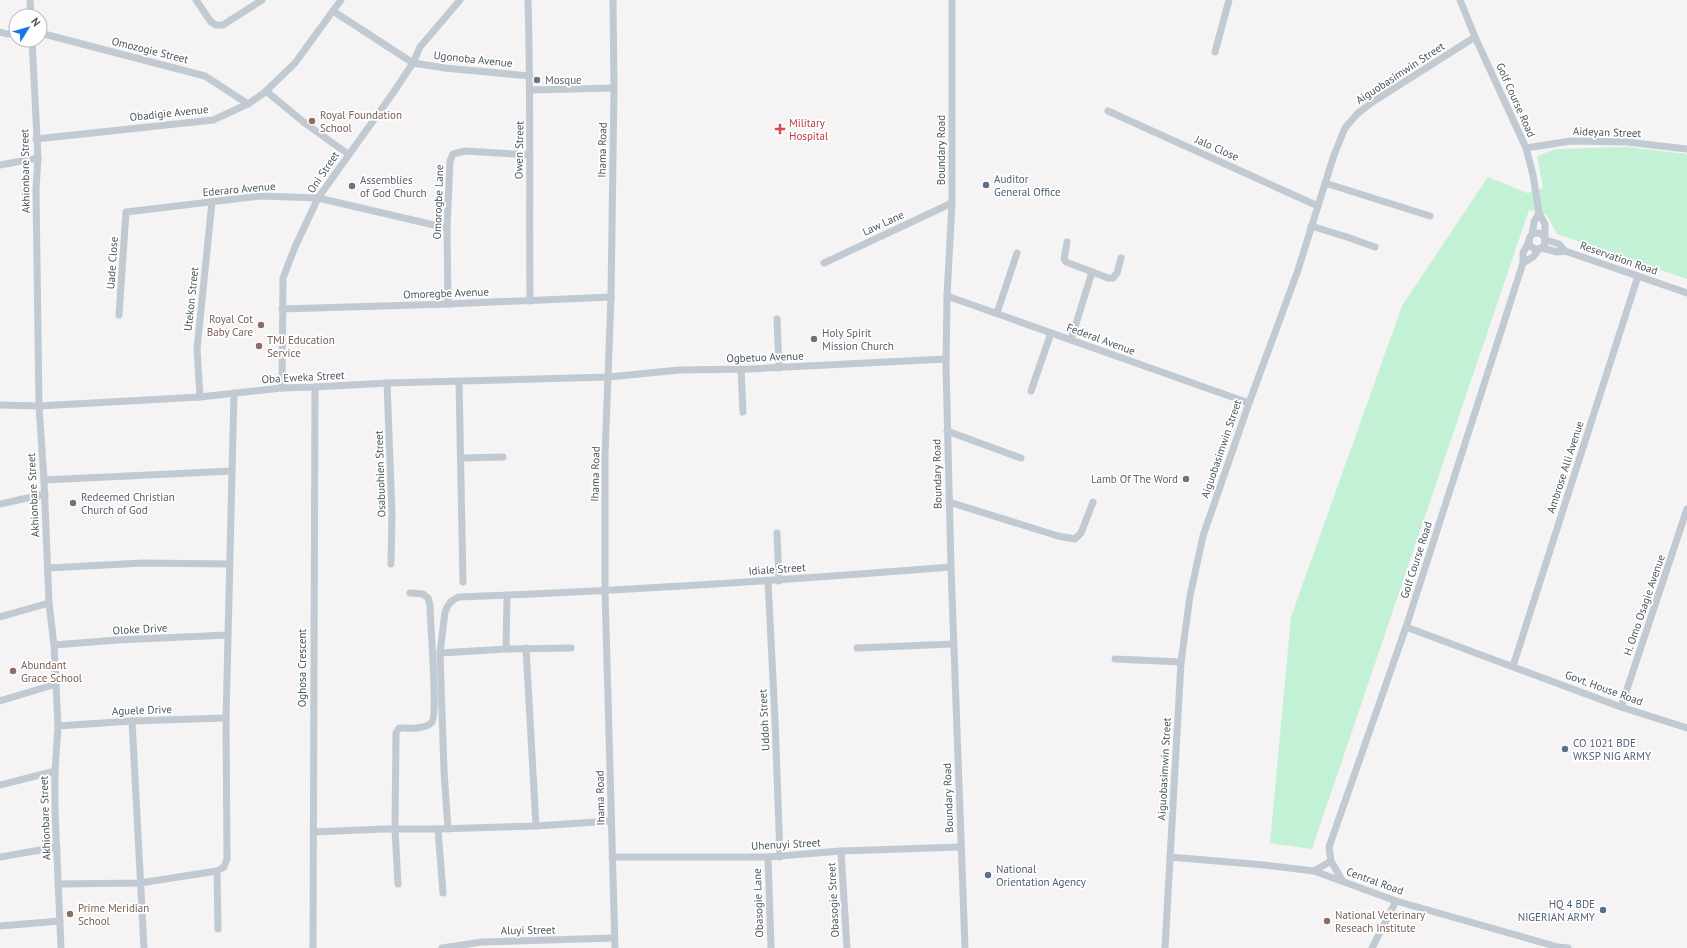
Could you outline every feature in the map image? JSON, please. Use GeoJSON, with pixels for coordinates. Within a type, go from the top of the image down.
{"type":"FeatureCollection","features":[{"type":"Feature","properties":{"kind":"street"},"geometry":{"type":"LineString","coordinates":[[196,0],[211,22],[216,25],[223,25],[262,0]]}},
{"type":"Feature","properties":{"kind":"street","name":"Obadigie Avenue"},"geometry":{"type":"LineString","coordinates":[[36,139],[214,120],[248,104],[266,91],[295,63],[341,0]]}},
{"type":"Feature","properties":{"kind":"street","name":"Oni Street"},"geometry":{"type":"LineString","coordinates":[[282,388],[283,278],[294,247],[318,198],[393,93],[413,63],[420,48],[460,0]]}},
{"type":"Feature","properties":{"kind":"street","name":"Owen Street"},"geometry":{"type":"LineString","coordinates":[[528,0],[530,76],[530,301]]}},
{"type":"Feature","properties":{"kind":"street","name":"Ihama Road"},"geometry":{"type":"LineString","coordinates":[[613,0],[614,88],[611,297],[605,455],[605,591],[615,948]]}},
{"type":"Feature","properties":{"kind":"street","name":"Boundary Road"},"geometry":{"type":"LineString","coordinates":[[952,0],[952,203],[947,296],[946,359],[953,644],[965,948]]}},
{"type":"Feature","properties":{"kind":"street"},"geometry":{"type":"LineString","coordinates":[[1215,52],[1229,0]]}},
{"type":"Feature","properties":{"kind":"street","name":"Golf Course Road"},"geometry":{"type":"LineString","coordinates":[[1342,880],[1331,861],[1329,847],[1406,626],[1523,263],[1523,253],[1530,238],[1534,222],[1539,213],[1533,175],[1526,148],[1475,37],[1460,0]]}},
{"type":"Feature","properties":{"kind":"street"},"geometry":{"type":"LineString","coordinates":[[333,11],[413,63]]}},
{"type":"Feature","properties":{"kind":"street","name":"Omozogie Street"},"geometry":{"type":"LineString","coordinates":[[48,35],[205,76],[248,104]]}},
{"type":"Feature","properties":{"kind":"street","name":"Aiguobasimwin Street"},"geometry":{"type":"LineString","coordinates":[[1165,948],[1181,662],[1190,596],[1203,536],[1249,403],[1297,273],[1325,183],[1345,128],[1357,114],[1371,104],[1475,37]]}},
{"type":"Feature","properties":{"kind":"street","name":"Akhionbare Street"},"geometry":{"type":"LineString","coordinates":[[32,48],[38,158],[36,189],[39,406],[45,494],[49,603],[54,645],[58,726],[55,771],[56,847],[61,948]]}},
{"type":"Feature","properties":{"kind":"street","name":"Ugonoba Avenue"},"geometry":{"type":"LineString","coordinates":[[413,63],[445,68],[530,76]]}},
{"type":"Feature","properties":{"kind":"street"},"geometry":{"type":"LineString","coordinates":[[530,90],[614,88]]}},
{"type":"Feature","properties":{"kind":"street"},"geometry":{"type":"LineString","coordinates":[[266,91],[306,124],[348,154]]}},
{"type":"Feature","properties":{"kind":"street","name":"Jalo Close"},"geometry":{"type":"LineString","coordinates":[[1108,111],[1318,206]]}},
{"type":"Feature","properties":{"kind":"street","name":"Aideyan Street"},"geometry":{"type":"LineString","coordinates":[[1526,148],[1571,141],[1627,142],[1687,149]]}},
{"type":"Feature","properties":{"kind":"street","name":"Omorogbe Lane"},"geometry":{"type":"LineString","coordinates":[[448,304],[447,228],[450,160],[453,154],[465,151],[529,155]]}},
{"type":"Feature","properties":{"kind":"street"},"geometry":{"type":"LineString","coordinates":[[0,165],[38,158]]}},
{"type":"Feature","properties":{"kind":"street"},"geometry":{"type":"LineString","coordinates":[[1325,183],[1430,216]]}},
{"type":"Feature","properties":{"kind":"street","name":"Ederaro Avenue"},"geometry":{"type":"LineString","coordinates":[[126,212],[261,196],[318,198],[447,228]]}},
{"type":"Feature","properties":{"kind":"street","name":"Utekon Street"},"geometry":{"type":"LineString","coordinates":[[200,397],[197,349],[212,202]]}},
{"type":"Feature","properties":{"kind":"street","name":"Law Lane"},"geometry":{"type":"LineString","coordinates":[[824,263],[952,203]]}},
{"type":"Feature","properties":{"kind":"street","name":"Uade Close"},"geometry":{"type":"LineString","coordinates":[[119,315],[126,212]]}},
{"type":"Feature","properties":{"kind":"street"},"geometry":{"type":"LineString","coordinates":[[1523,263],[1533,257],[1540,249],[1545,239],[1545,224],[1539,213]]}},
{"type":"Feature","properties":{"kind":"street"},"geometry":{"type":"LineString","coordinates":[[1311,226],[1375,247]]}},
{"type":"Feature","properties":{"kind":"street","name":"Reservation Road"},"geometry":{"type":"LineString","coordinates":[[1530,238],[1540,233],[1545,239],[1558,244],[1565,251],[1687,293]]}},
{"type":"Feature","properties":{"kind":"street"},"geometry":{"type":"LineString","coordinates":[[1530,238],[1531,247],[1557,252],[1565,251]]}},
{"type":"Feature","properties":{"kind":"street"},"geometry":{"type":"LineString","coordinates":[[1067,242],[1064,259],[1066,262],[1108,278],[1113,278],[1117,273],[1121,258]]}},
{"type":"Feature","properties":{"kind":"street"},"geometry":{"type":"LineString","coordinates":[[997,313],[1017,253]]}},
{"type":"Feature","properties":{"kind":"street"},"geometry":{"type":"LineString","coordinates":[[1071,340],[1092,272]]}},
{"type":"Feature","properties":{"kind":"street","name":"Ambrose Alli Avenue"},"geometry":{"type":"LineString","coordinates":[[1513,666],[1638,276]]}},
{"type":"Feature","properties":{"kind":"street","name":"Federal Avenue"},"geometry":{"type":"LineString","coordinates":[[947,296],[1249,403]]}},
{"type":"Feature","properties":{"kind":"street","name":"Omoregbe Avenue"},"geometry":{"type":"LineString","coordinates":[[282,309],[611,297]]}},
{"type":"Feature","properties":{"kind":"street"},"geometry":{"type":"LineString","coordinates":[[777,319],[779,368]]}},
{"type":"Feature","properties":{"kind":"street"},"geometry":{"type":"LineString","coordinates":[[1031,391],[1051,333]]}},
{"type":"Feature","properties":{"kind":"street","name":"Ogbetuo Avenue"},"geometry":{"type":"LineString","coordinates":[[609,377],[679,370],[779,368],[946,359]]}},
{"type":"Feature","properties":{"kind":"street"},"geometry":{"type":"LineString","coordinates":[[741,369],[743,412]]}},
{"type":"Feature","properties":{"kind":"street","name":"Oba Eweka Street"},"geometry":{"type":"LineString","coordinates":[[0,406],[39,406],[200,397],[282,388],[387,383],[609,377]]}},
{"type":"Feature","properties":{"kind":"street"},"geometry":{"type":"LineString","coordinates":[[459,381],[463,582]]}},
{"type":"Feature","properties":{"kind":"street","name":"Osabuohien Street"},"geometry":{"type":"LineString","coordinates":[[387,383],[392,513],[391,564]]}},
{"type":"Feature","properties":{"kind":"street","name":"Oghosa Crescent"},"geometry":{"type":"LineString","coordinates":[[313,948],[315,387]]}},
{"type":"Feature","properties":{"kind":"street"},"geometry":{"type":"LineString","coordinates":[[59,884],[140,883],[217,871],[224,867],[227,859],[226,718],[234,393]]}},
{"type":"Feature","properties":{"kind":"street"},"geometry":{"type":"LineString","coordinates":[[947,431],[1021,458]]}},
{"type":"Feature","properties":{"kind":"street"},"geometry":{"type":"LineString","coordinates":[[460,458],[503,457]]}},
{"type":"Feature","properties":{"kind":"street"},"geometry":{"type":"LineString","coordinates":[[44,480],[232,471]]}},
{"type":"Feature","properties":{"kind":"street"},"geometry":{"type":"LineString","coordinates":[[0,504],[45,494]]}},
{"type":"Feature","properties":{"kind":"street"},"geometry":{"type":"LineString","coordinates":[[949,502],[1058,536],[1074,539],[1081,533],[1093,502]]}},
{"type":"Feature","properties":{"kind":"street","name":"H. Omo Osagie Avenue"},"geometry":{"type":"LineString","coordinates":[[1621,706],[1687,510]]}},
{"type":"Feature","properties":{"kind":"street"},"geometry":{"type":"LineString","coordinates":[[777,533],[779,580]]}},
{"type":"Feature","properties":{"kind":"street"},"geometry":{"type":"LineString","coordinates":[[48,568],[143,563],[229,564]]}},
{"type":"Feature","properties":{"kind":"street","name":"Idiale Street"},"geometry":{"type":"LineString","coordinates":[[440,653],[447,606],[453,599],[459,597],[605,591],[768,581],[951,567]]}},
{"type":"Feature","properties":{"kind":"street","name":"Uddoh Street"},"geometry":{"type":"LineString","coordinates":[[768,581],[780,857]]}},
{"type":"Feature","properties":{"kind":"street"},"geometry":{"type":"LineString","coordinates":[[398,884],[395,829],[396,733],[400,728],[426,726],[434,720],[430,605],[428,598],[423,594],[410,593]]}},
{"type":"Feature","properties":{"kind":"street"},"geometry":{"type":"LineString","coordinates":[[506,649],[507,595]]}},
{"type":"Feature","properties":{"kind":"street"},"geometry":{"type":"LineString","coordinates":[[0,617],[49,603]]}},
{"type":"Feature","properties":{"kind":"street","name":"Govt. House Road"},"geometry":{"type":"LineString","coordinates":[[1406,626],[1621,706],[1687,728]]}},
{"type":"Feature","properties":{"kind":"street","name":"Oloke Drive"},"geometry":{"type":"LineString","coordinates":[[54,645],[117,640],[228,635]]}},
{"type":"Feature","properties":{"kind":"street"},"geometry":{"type":"LineString","coordinates":[[857,648],[953,644]]}},
{"type":"Feature","properties":{"kind":"street"},"geometry":{"type":"LineString","coordinates":[[526,648],[536,826]]}},
{"type":"Feature","properties":{"kind":"street"},"geometry":{"type":"LineString","coordinates":[[448,829],[444,771],[440,653],[526,648],[571,648]]}},
{"type":"Feature","properties":{"kind":"street"},"geometry":{"type":"LineString","coordinates":[[1115,658],[1181,662]]}},
{"type":"Feature","properties":{"kind":"street"},"geometry":{"type":"LineString","coordinates":[[0,700],[56,684]]}},
{"type":"Feature","properties":{"kind":"street","name":"Aguele Drive"},"geometry":{"type":"LineString","coordinates":[[58,726],[132,721],[226,718]]}},
{"type":"Feature","properties":{"kind":"street"},"geometry":{"type":"LineString","coordinates":[[132,721],[144,948]]}},
{"type":"Feature","properties":{"kind":"street"},"geometry":{"type":"LineString","coordinates":[[0,785],[55,771]]}},
{"type":"Feature","properties":{"kind":"street"},"geometry":{"type":"LineString","coordinates":[[313,832],[536,826],[611,821]]}},
{"type":"Feature","properties":{"kind":"street"},"geometry":{"type":"LineString","coordinates":[[438,829],[443,893]]}},
{"type":"Feature","properties":{"kind":"street"},"geometry":{"type":"LineString","coordinates":[[0,857],[56,847]]}},
{"type":"Feature","properties":{"kind":"street","name":"Uhenuyi Street"},"geometry":{"type":"LineString","coordinates":[[612,857],[780,857],[841,851],[960,847]]}},
{"type":"Feature","properties":{"kind":"street","name":"Obasogie Street"},"geometry":{"type":"LineString","coordinates":[[841,851],[847,948]]}},
{"type":"Feature","properties":{"kind":"street","name":"Obasogie Lane"},"geometry":{"type":"LineString","coordinates":[[768,857],[771,948]]}},
{"type":"Feature","properties":{"kind":"street","name":"Central Road"},"geometry":{"type":"LineString","coordinates":[[1170,857],[1314,871],[1396,901],[1558,947],[1568,948]]}},
{"type":"Feature","properties":{"kind":"street"},"geometry":{"type":"LineString","coordinates":[[1314,871],[1331,861]]}},
{"type":"Feature","properties":{"kind":"street"},"geometry":{"type":"LineString","coordinates":[[217,871],[218,929]]}},
{"type":"Feature","properties":{"kind":"street"},"geometry":{"type":"LineString","coordinates":[[1372,948],[1396,901]]}},
{"type":"Feature","properties":{"kind":"street"},"geometry":{"type":"LineString","coordinates":[[0,926],[60,921]]}},
{"type":"Feature","properties":{"kind":"street","name":"Aluyi Street"},"geometry":{"type":"LineString","coordinates":[[442,948],[465,946],[482,942],[614,938]]}},
{"type":"Feature","properties":{"kind":"green space"},"geometry":{"type":"Polygon","coordinates":[[[1627,147],[1687,154],[1687,279],[1557,234],[1546,214],[1529,210],[1312,849],[1270,843],[1291,617],[1402,306],[1488,177],[1527,193],[1543,188],[1537,156],[1556,149],[1627,147]]]}},
{"type":"Feature","properties":{"kind":"place","name":"Mosque"},"geometry":{"type":"Point","coordinates":[537,80]}},
{"type":"Feature","properties":{"kind":"place","name":"Royal Foundation School"},"geometry":{"type":"Point","coordinates":[312,121]}},
{"type":"Feature","properties":{"kind":"place","name":"Military Hospital"},"geometry":{"type":"Point","coordinates":[780,129]}},
{"type":"Feature","properties":{"kind":"place","name":"Auditor General Office"},"geometry":{"type":"Point","coordinates":[986,185]}},
{"type":"Feature","properties":{"kind":"place","name":"Assemblies of God Church"},"geometry":{"type":"Point","coordinates":[352,186]}},
{"type":"Feature","properties":{"kind":"place","name":"Royal Cot Baby Care"},"geometry":{"type":"Point","coordinates":[261,325]}},
{"type":"Feature","properties":{"kind":"place","name":"Holy Spirit Mission Church"},"geometry":{"type":"Point","coordinates":[814,339]}},
{"type":"Feature","properties":{"kind":"place","name":"TMJ Education Service"},"geometry":{"type":"Point","coordinates":[259,346]}},
{"type":"Feature","properties":{"kind":"place","name":"Lamb Of The Word"},"geometry":{"type":"Point","coordinates":[1186,479]}},
{"type":"Feature","properties":{"kind":"place","name":"Redeemed Christian Church of God"},"geometry":{"type":"Point","coordinates":[73,503]}},
{"type":"Feature","properties":{"kind":"place","name":"Abundant Grace School"},"geometry":{"type":"Point","coordinates":[13,671]}},
{"type":"Feature","properties":{"kind":"place","name":"CO 1021 BDE WKSP NIG ARMY"},"geometry":{"type":"Point","coordinates":[1565,749]}},
{"type":"Feature","properties":{"kind":"place","name":"National Orientation Agency"},"geometry":{"type":"Point","coordinates":[988,875]}},
{"type":"Feature","properties":{"kind":"place","name":"HQ 4 BDE NIGERIAN ARMY"},"geometry":{"type":"Point","coordinates":[1603,910]}},
{"type":"Feature","properties":{"kind":"place","name":"Prime Meridian School"},"geometry":{"type":"Point","coordinates":[70,914]}},
{"type":"Feature","properties":{"kind":"place","name":"National Veterinary Reseach Institute"},"geometry":{"type":"Point","coordinates":[1327,921]}}]}
